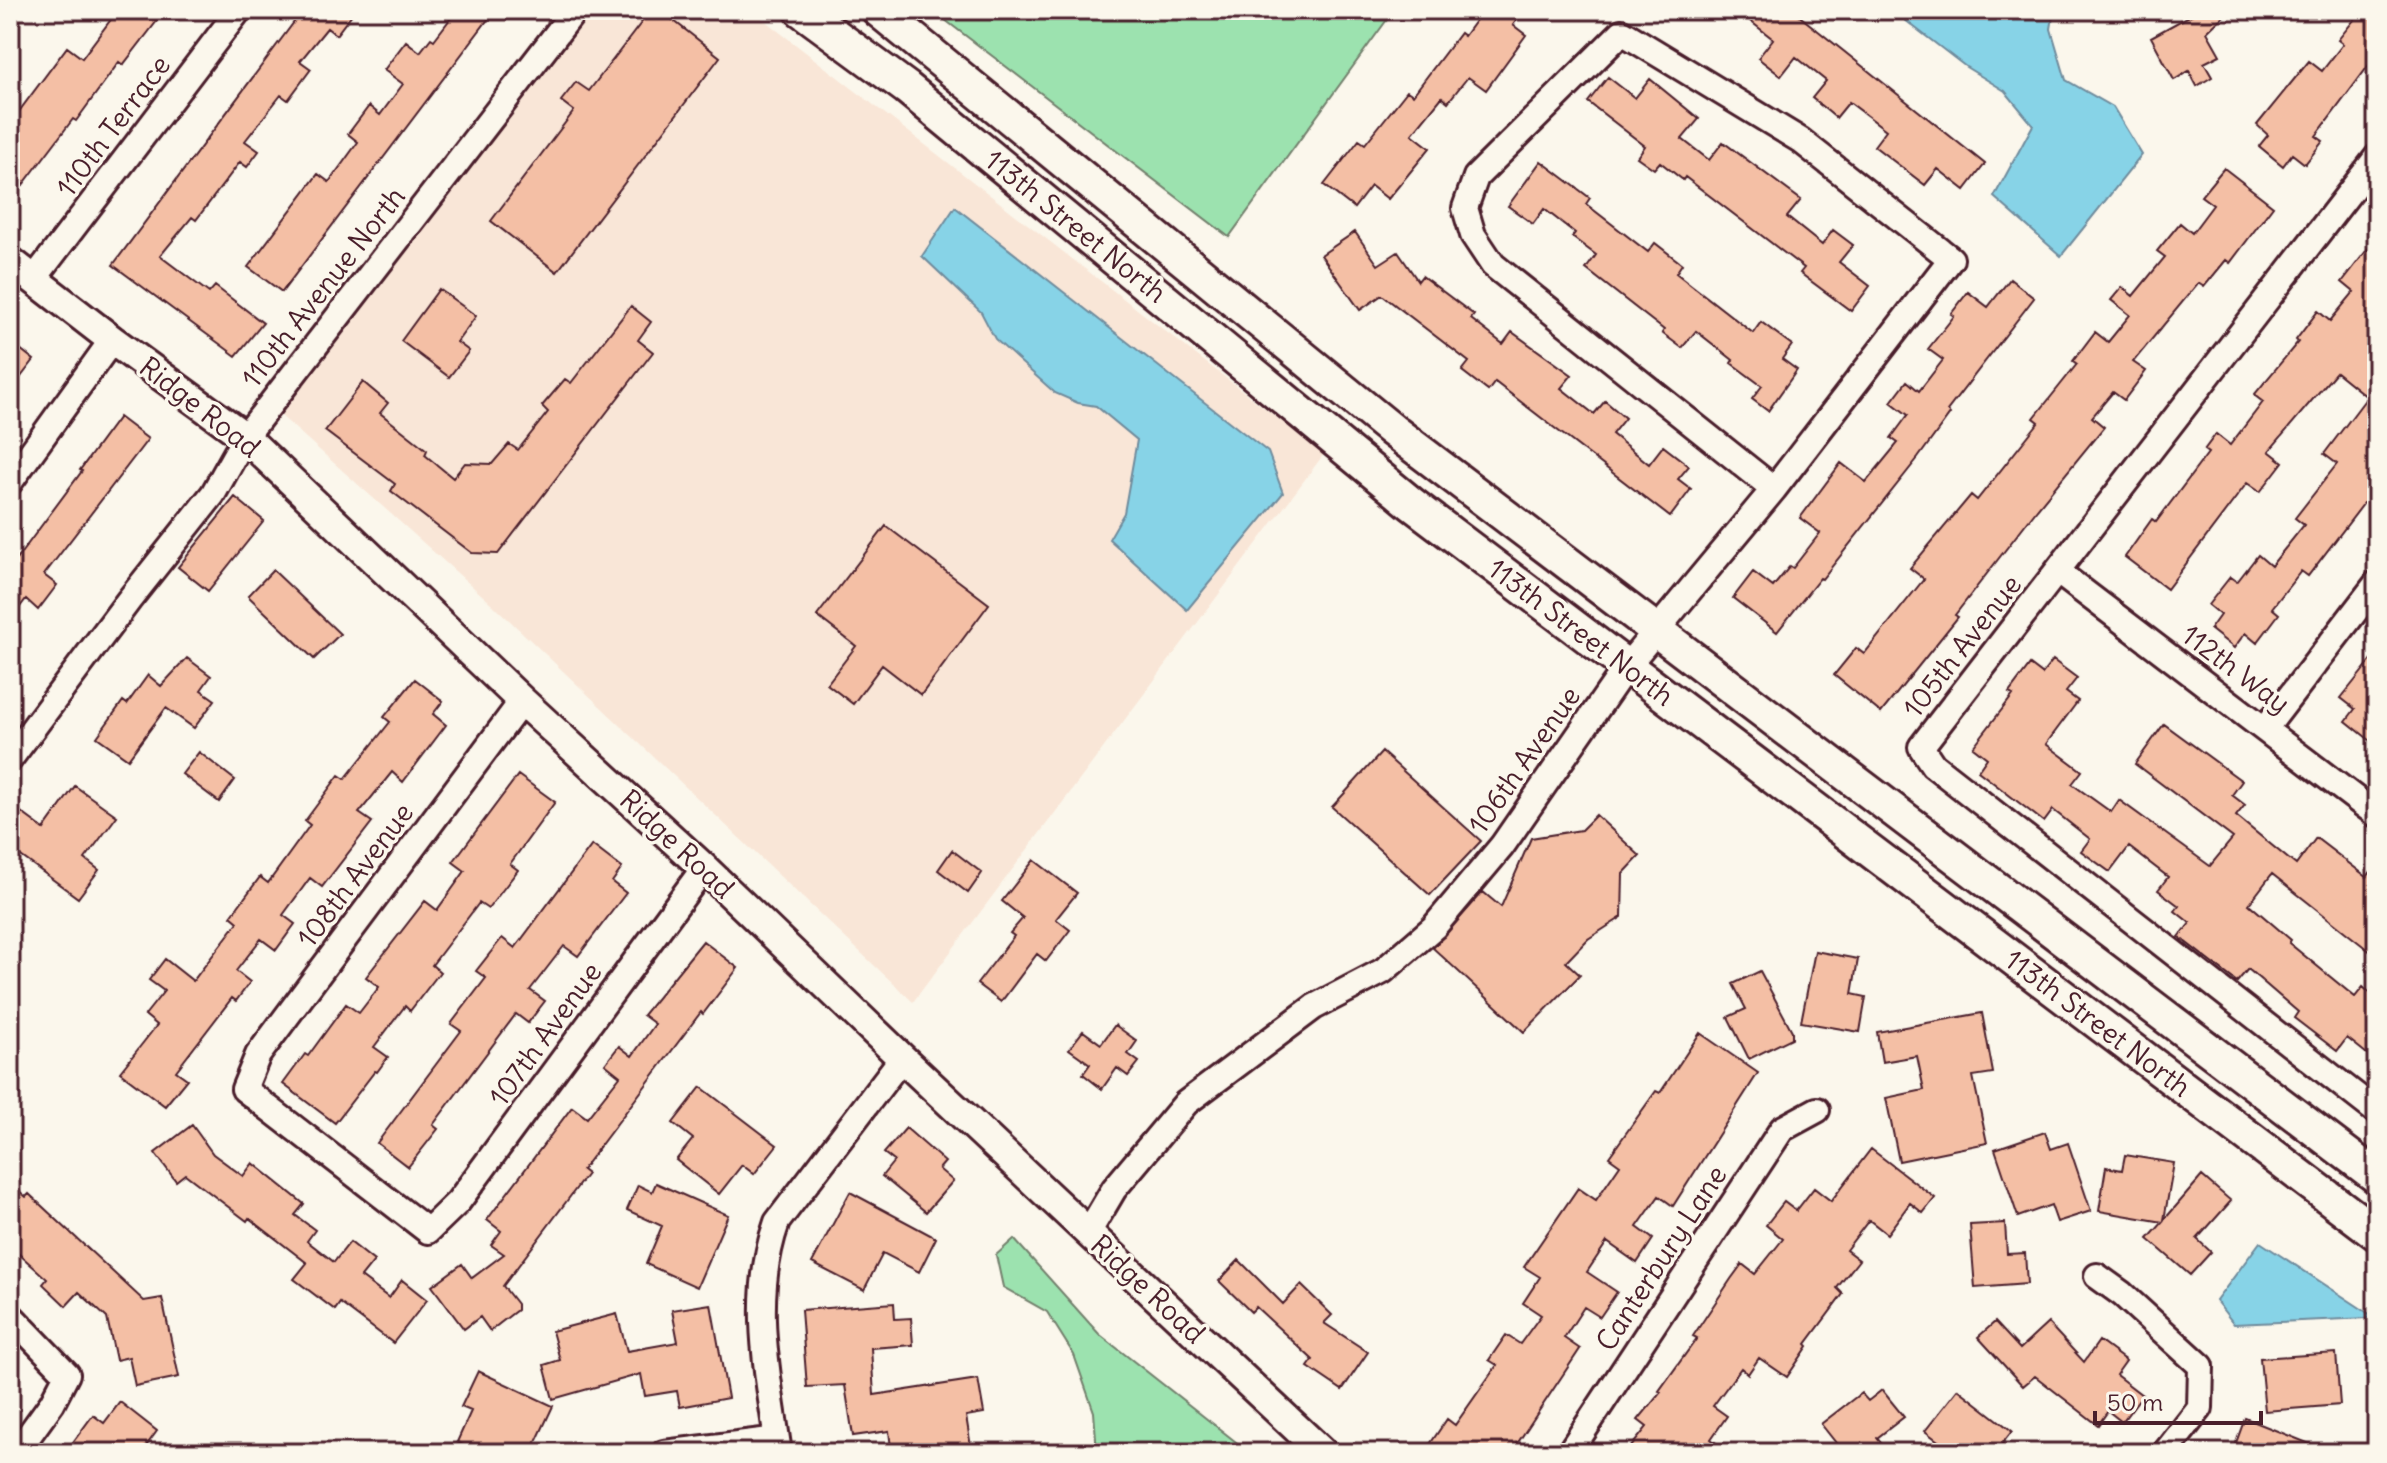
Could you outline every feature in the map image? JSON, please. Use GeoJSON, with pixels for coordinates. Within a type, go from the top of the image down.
{"type":"FeatureCollection","features":[{"type":"Feature","properties":{"kind":"main road","name":"113th Street North"},"geometry":{"type":"LineString","coordinates":[[801,10],[907,88],[1412,504],[2377,1234]]}},
{"type":"Feature","properties":{"kind":"main road","name":"113th Street North"},"geometry":{"type":"LineString","coordinates":[[878,10],[1392,430],[2377,1177]]}},
{"type":"Feature","properties":{"kind":"street","name":"110th Terrace"},"geometry":{"type":"LineString","coordinates":[[34,279],[239,10]]}},
{"type":"Feature","properties":{"kind":"street","name":"110th Avenue North"},"geometry":{"type":"LineString","coordinates":[[10,759],[213,494],[245,437],[575,10]]}},
{"type":"Feature","properties":{"kind":"street","name":"106th Avenue"},"geometry":{"type":"LineString","coordinates":[[1088,1233],[1114,1189],[1186,1103],[1314,1007],[1383,971],[1434,927],[1502,846],[1626,667],[1774,489],[1951,259],[1800,140],[1622,32],[1476,177],[1465,208],[1473,235],[1493,265],[1774,489]]}},
{"type":"Feature","properties":{"kind":"street","name":"105th Avenue"},"geometry":{"type":"LineString","coordinates":[[2377,157],[1921,747],[1933,765],[2377,1112]]}},
{"type":"Feature","properties":{"kind":"street","name":"Ridge Road"},"geometry":{"type":"LineString","coordinates":[[10,261],[245,437],[1323,1453]]}},
{"type":"Feature","properties":{"kind":"street"},"geometry":{"type":"LineString","coordinates":[[10,482],[112,340]]}},
{"type":"Feature","properties":{"kind":"street","name":"112th Way"},"geometry":{"type":"LineString","coordinates":[[2058,572],[2377,815]]}},
{"type":"Feature","properties":{"kind":"street"},"geometry":{"type":"LineString","coordinates":[[2265,729],[2377,583]]}},
{"type":"Feature","properties":{"kind":"street","name":"108th Avenue"},"geometry":{"type":"LineString","coordinates":[[428,1231],[244,1089],[258,1055],[522,701]]}},
{"type":"Feature","properties":{"kind":"street","name":"107th Avenue"},"geometry":{"type":"LineString","coordinates":[[428,1231],[458,1202],[704,868]]}},
{"type":"Feature","properties":{"kind":"street"},"geometry":{"type":"LineString","coordinates":[[664,1453],[778,1446],[761,1324],[767,1250],[777,1222],[902,1058]]}},
{"type":"Feature","properties":{"kind":"street","name":"Canterbury Lane"},"geometry":{"type":"LineString","coordinates":[[1569,1453],[1782,1129],[1817,1110]]}},
{"type":"Feature","properties":{"kind":"street"},"geometry":{"type":"LineString","coordinates":[[2097,1276],[2122,1294],[2201,1366],[2200,1408],[2165,1453]]}},
{"type":"Feature","properties":{"kind":"street"},"geometry":{"type":"LineString","coordinates":[[10,1315],[67,1374],[52,1403],[16,1453]]}},
{"type":"Feature","properties":{"kind":"shaded area"},"geometry":{"type":"Polygon","coordinates":[[[592,10],[751,10],[1324,454],[913,1002],[492,604],[279,414],[592,10]],[[981,312],[995,339],[1055,393],[1078,403],[1096,406],[1137,440],[1124,513],[1109,539],[1187,609],[1282,493],[981,312]]]}},
{"type":"Feature","properties":{"kind":"green space"},"geometry":{"type":"Polygon","coordinates":[[[932,10],[1394,10],[1229,237],[932,10]]]}},
{"type":"Feature","properties":{"kind":"green space"},"geometry":{"type":"Polygon","coordinates":[[[1014,1239],[1099,1334],[1250,1453],[1097,1453],[1094,1412],[1074,1355],[1047,1312],[1003,1287],[996,1255],[1014,1239]]]}},
{"type":"Feature","properties":{"kind":"water"},"geometry":{"type":"Polygon","coordinates":[[[1892,10],[2054,10],[2051,29],[2066,80],[2113,107],[2142,155],[2061,256],[1994,197],[2033,125],[2005,91],[1966,67],[1892,10]]]}},
{"type":"Feature","properties":{"kind":"water"},"geometry":{"type":"Polygon","coordinates":[[[955,207],[1268,452],[1283,493],[1187,610],[1109,539],[1124,513],[1137,440],[1096,406],[1078,403],[1055,393],[995,339],[981,312],[922,256],[955,207]]]}},
{"type":"Feature","properties":{"kind":"water"},"geometry":{"type":"Polygon","coordinates":[[[2260,1242],[2371,1315],[2369,1318],[2234,1324],[2216,1301],[2260,1242]]]}},
{"type":"Feature","properties":{"kind":"building"},"geometry":{"type":"Polygon","coordinates":[[[118,10],[142,10],[157,21],[123,65],[119,62],[10,202],[10,108],[17,114],[67,47],[82,58],[118,10]]]}},
{"type":"Feature","properties":{"kind":"building"},"geometry":{"type":"Polygon","coordinates":[[[303,10],[355,10],[336,35],[327,28],[300,61],[311,69],[288,100],[281,95],[245,141],[259,151],[247,167],[240,162],[196,220],[192,217],[160,256],[209,293],[215,286],[263,323],[236,356],[113,265],[303,10]]]}},
{"type":"Feature","properties":{"kind":"building"},"geometry":{"type":"Polygon","coordinates":[[[457,10],[495,10],[282,292],[248,267],[318,174],[329,182],[358,142],[348,134],[369,106],[380,115],[403,84],[384,70],[406,41],[420,52],[431,38],[434,40],[457,10]]]}},
{"type":"Feature","properties":{"kind":"building"},"geometry":{"type":"Polygon","coordinates":[[[651,10],[660,10],[720,57],[557,272],[491,221],[574,111],[561,101],[576,82],[589,91],[651,10]]]}},
{"type":"Feature","properties":{"kind":"building"},"geometry":{"type":"Polygon","coordinates":[[[1483,10],[1524,10],[1513,25],[1526,35],[1486,90],[1468,77],[1448,102],[1442,97],[1412,134],[1430,148],[1388,199],[1371,186],[1354,208],[1324,185],[1359,140],[1365,144],[1407,91],[1413,95],[1460,33],[1464,36],[1483,10]]]}},
{"type":"Feature","properties":{"kind":"building"},"geometry":{"type":"Polygon","coordinates":[[[1736,10],[1792,10],[1985,164],[1965,190],[1938,169],[1925,185],[1874,146],[1886,130],[1849,102],[1836,118],[1812,98],[1826,81],[1796,57],[1781,76],[1758,58],[1773,39],[1736,10]]]}},
{"type":"Feature","properties":{"kind":"building"},"geometry":{"type":"Polygon","coordinates":[[[2200,10],[2230,10],[2207,32],[2220,55],[2204,63],[2212,77],[2197,86],[2189,71],[2174,80],[2151,37],[2200,10]]]}},
{"type":"Feature","properties":{"kind":"building"},"geometry":{"type":"Polygon","coordinates":[[[2362,10],[2377,10],[2377,71],[2369,65],[2316,136],[2323,141],[2305,164],[2292,154],[2283,166],[2259,146],[2268,135],[2257,125],[2309,61],[2322,71],[2343,44],[2338,40],[2362,10]]]}},
{"type":"Feature","properties":{"kind":"building"},"geometry":{"type":"Polygon","coordinates":[[[1608,77],[1635,98],[1650,79],[1699,119],[1682,139],[1709,160],[1723,142],[1801,200],[1787,217],[1822,245],[1833,230],[1853,245],[1839,262],[1870,286],[1851,311],[1800,273],[1804,268],[1685,177],[1683,180],[1660,162],[1654,169],[1637,157],[1645,146],[1588,102],[1608,77]]]}},
{"type":"Feature","properties":{"kind":"building"},"geometry":{"type":"Polygon","coordinates":[[[1541,161],[1590,198],[1586,204],[1648,252],[1655,243],[1682,264],[1676,273],[1753,333],[1761,322],[1792,345],[1782,359],[1797,370],[1768,411],[1752,399],[1762,386],[1696,331],[1682,348],[1662,333],[1664,330],[1586,269],[1596,255],[1572,237],[1575,233],[1544,209],[1533,224],[1508,206],[1541,161]]]}},
{"type":"Feature","properties":{"kind":"building"},"geometry":{"type":"Polygon","coordinates":[[[2224,168],[2273,206],[2230,263],[2226,260],[2204,287],[2198,283],[2133,362],[2146,371],[2124,400],[2113,392],[2092,417],[2104,427],[2037,509],[1955,615],[1958,617],[1881,713],[1834,675],[1856,648],[1864,654],[1924,579],[1910,568],[1971,495],[1977,500],[2039,422],[2034,418],[2077,364],[2073,361],[2095,332],[2108,342],[2130,315],[2111,300],[2122,287],[2133,296],[2165,257],[2157,251],[2180,223],[2192,233],[2213,205],[2201,196],[2224,168]]]}},
{"type":"Feature","properties":{"kind":"building"},"geometry":{"type":"Polygon","coordinates":[[[1355,232],[1378,265],[1398,252],[1418,281],[1422,276],[1474,315],[1471,319],[1503,344],[1512,332],[1572,375],[1561,388],[1594,414],[1605,401],[1625,418],[1612,434],[1649,464],[1663,446],[1689,466],[1678,479],[1691,489],[1670,517],[1495,382],[1488,391],[1462,371],[1469,362],[1382,295],[1360,310],[1321,255],[1355,232]]]}},
{"type":"Feature","properties":{"kind":"building"},"geometry":{"type":"Polygon","coordinates":[[[2377,237],[2377,486],[2308,576],[2301,571],[2272,608],[2279,614],[2257,643],[2245,633],[2234,648],[2210,629],[2220,615],[2208,605],[2230,577],[2237,582],[2258,555],[2271,566],[2304,525],[2295,518],[2337,464],[2324,454],[2367,397],[2336,372],[2269,451],[2283,462],[2260,492],[2247,483],[2167,589],[2125,557],[2152,519],[2156,522],[2208,453],[2204,450],[2216,434],[2230,445],[2263,402],[2254,395],[2298,342],[2296,340],[2318,311],[2330,321],[2354,292],[2342,282],[2377,237]]]}},
{"type":"Feature","properties":{"kind":"building"},"geometry":{"type":"Polygon","coordinates":[[[2010,279],[2034,298],[1947,411],[1950,414],[1918,458],[1777,632],[1733,598],[1753,572],[1773,587],[1790,566],[1793,568],[1820,533],[1800,518],[1841,463],[1866,482],[1898,443],[1891,438],[1908,415],[1891,402],[1907,381],[1919,391],[1943,360],[1928,349],[1954,316],[1951,314],[1968,292],[1988,307],[2010,279]]]}},
{"type":"Feature","properties":{"kind":"building"},"geometry":{"type":"Polygon","coordinates":[[[439,289],[476,316],[457,342],[469,351],[449,377],[401,341],[439,289]]]}},
{"type":"Feature","properties":{"kind":"building"},"geometry":{"type":"Polygon","coordinates":[[[631,306],[651,322],[638,340],[653,352],[498,554],[472,553],[391,491],[395,484],[325,431],[363,382],[388,403],[380,413],[427,450],[425,455],[453,478],[465,463],[492,464],[509,444],[518,450],[548,412],[542,406],[565,379],[571,383],[631,306]]]}},
{"type":"Feature","properties":{"kind":"building"},"geometry":{"type":"Polygon","coordinates":[[[10,341],[34,360],[10,391],[10,341]]]}},
{"type":"Feature","properties":{"kind":"building"},"geometry":{"type":"Polygon","coordinates":[[[119,417],[148,439],[44,575],[57,585],[38,610],[26,599],[10,620],[10,568],[119,417]]]}},
{"type":"Feature","properties":{"kind":"building"},"geometry":{"type":"Polygon","coordinates":[[[235,497],[264,521],[208,591],[178,567],[235,497]]]}},
{"type":"Feature","properties":{"kind":"building"},"geometry":{"type":"Polygon","coordinates":[[[886,526],[989,604],[921,695],[882,665],[853,704],[827,684],[856,646],[817,616],[886,526]]]}},
{"type":"Feature","properties":{"kind":"building"},"geometry":{"type":"Polygon","coordinates":[[[273,570],[340,634],[314,659],[248,596],[273,570]]]}},
{"type":"Feature","properties":{"kind":"building"},"geometry":{"type":"Polygon","coordinates":[[[2377,653],[2377,746],[2346,721],[2355,709],[2341,698],[2377,653]]]}},
{"type":"Feature","properties":{"kind":"building"},"geometry":{"type":"Polygon","coordinates":[[[187,658],[211,676],[201,690],[215,700],[194,728],[166,708],[128,759],[97,737],[123,701],[127,704],[148,675],[161,686],[187,658]]]}},
{"type":"Feature","properties":{"kind":"building"},"geometry":{"type":"Polygon","coordinates":[[[2053,660],[2077,678],[2066,692],[2078,701],[2046,744],[2082,771],[2072,784],[2111,812],[2119,800],[2210,866],[2233,838],[2135,764],[2164,724],[2242,781],[2232,795],[2245,805],[2236,816],[2296,865],[2316,838],[2367,877],[2377,863],[2377,957],[2272,874],[2249,904],[2291,940],[2289,943],[2355,997],[2363,987],[2377,999],[2377,1062],[2347,1038],[2337,1051],[2294,1018],[2298,1012],[2248,969],[2237,982],[2179,937],[2190,923],[2175,911],[2179,906],[2158,890],[2168,877],[2129,847],[2110,872],[2081,851],[2090,839],[2053,810],[2044,822],[1978,771],[1987,758],[1973,747],[2013,695],[2009,693],[2030,665],[2042,674],[2053,660]]]}},
{"type":"Feature","properties":{"kind":"building"},"geometry":{"type":"Polygon","coordinates":[[[415,679],[443,701],[433,714],[446,725],[403,782],[392,772],[359,813],[372,822],[322,887],[310,878],[283,915],[295,924],[276,950],[261,939],[236,971],[250,982],[236,1001],[232,998],[176,1071],[187,1079],[165,1106],[120,1072],[157,1025],[145,1015],[164,991],[149,980],[165,959],[193,981],[238,922],[231,916],[260,877],[268,883],[310,825],[305,821],[339,775],[345,779],[390,722],[384,717],[415,679]]]}},
{"type":"Feature","properties":{"kind":"building"},"geometry":{"type":"Polygon","coordinates":[[[199,752],[235,780],[219,802],[182,774],[199,752]]]}},
{"type":"Feature","properties":{"kind":"building"},"geometry":{"type":"Polygon","coordinates":[[[1382,752],[1481,841],[1430,895],[1332,807],[1382,752]]]}},
{"type":"Feature","properties":{"kind":"building"},"geometry":{"type":"Polygon","coordinates":[[[518,775],[555,802],[510,864],[518,870],[488,909],[479,903],[432,965],[440,972],[410,1011],[405,1006],[374,1047],[388,1057],[335,1123],[283,1084],[346,1004],[359,1013],[379,987],[366,977],[425,901],[437,910],[465,871],[453,862],[518,775]]]}},
{"type":"Feature","properties":{"kind":"building"},"geometry":{"type":"Polygon","coordinates":[[[75,786],[117,816],[85,859],[99,870],[78,898],[10,848],[10,804],[44,829],[75,786]]]}},
{"type":"Feature","properties":{"kind":"building"},"geometry":{"type":"Polygon","coordinates":[[[1596,815],[1640,856],[1623,874],[1622,917],[1588,939],[1566,962],[1580,975],[1524,1032],[1433,948],[1483,892],[1501,907],[1531,838],[1581,830],[1596,815]]]}},
{"type":"Feature","properties":{"kind":"building"},"geometry":{"type":"Polygon","coordinates":[[[592,845],[622,868],[612,882],[626,893],[578,956],[564,946],[530,990],[545,1001],[528,1023],[516,1014],[433,1125],[438,1129],[408,1167],[377,1143],[461,1031],[451,1024],[486,978],[476,971],[502,938],[515,948],[592,845]]]}},
{"type":"Feature","properties":{"kind":"building"},"geometry":{"type":"Polygon","coordinates":[[[952,850],[982,873],[968,893],[938,870],[952,850]]]}},
{"type":"Feature","properties":{"kind":"building"},"geometry":{"type":"Polygon","coordinates":[[[1034,860],[1077,893],[1056,919],[1070,930],[1046,961],[1037,954],[1001,1002],[977,984],[1014,936],[1010,933],[1023,918],[1002,901],[1034,860]]]}},
{"type":"Feature","properties":{"kind":"building"},"geometry":{"type":"Polygon","coordinates":[[[703,941],[738,968],[582,1170],[587,1174],[503,1286],[517,1304],[517,1310],[490,1331],[480,1317],[464,1329],[432,1286],[462,1264],[472,1278],[504,1254],[491,1245],[501,1231],[487,1220],[572,1107],[587,1118],[620,1076],[605,1064],[619,1046],[632,1056],[655,1024],[643,1015],[703,941]]]}},
{"type":"Feature","properties":{"kind":"building"},"geometry":{"type":"Polygon","coordinates":[[[1815,951],[1858,959],[1852,994],[1866,997],[1860,1032],[1801,1022],[1815,951]]]}},
{"type":"Feature","properties":{"kind":"building"},"geometry":{"type":"Polygon","coordinates":[[[1760,971],[1792,1031],[1792,1038],[1749,1059],[1728,1017],[1746,1009],[1733,984],[1760,971]]]}},
{"type":"Feature","properties":{"kind":"building"},"geometry":{"type":"Polygon","coordinates":[[[1982,1013],[1993,1073],[1973,1076],[1987,1143],[1899,1161],[1886,1098],[1924,1090],[1917,1056],[1882,1062],[1877,1032],[1982,1013]]]}},
{"type":"Feature","properties":{"kind":"building"},"geometry":{"type":"Polygon","coordinates":[[[1115,1025],[1137,1041],[1128,1054],[1139,1062],[1128,1076],[1117,1068],[1102,1089],[1083,1074],[1090,1064],[1069,1049],[1083,1031],[1101,1044],[1115,1025]]]}},
{"type":"Feature","properties":{"kind":"building"},"geometry":{"type":"Polygon","coordinates":[[[1700,1033],[1758,1073],[1673,1206],[1659,1196],[1637,1227],[1653,1239],[1637,1263],[1607,1242],[1587,1272],[1617,1292],[1600,1317],[1584,1307],[1564,1338],[1580,1349],[1511,1453],[1424,1453],[1447,1419],[1455,1425],[1497,1365],[1489,1360],[1506,1335],[1520,1344],[1541,1315],[1523,1303],[1540,1277],[1524,1267],[1578,1188],[1596,1200],[1620,1165],[1609,1157],[1656,1091],[1660,1093],[1700,1033]]]}},
{"type":"Feature","properties":{"kind":"building"},"geometry":{"type":"Polygon","coordinates":[[[701,1087],[777,1145],[754,1174],[742,1165],[719,1194],[676,1160],[693,1139],[673,1123],[701,1087]]]}},
{"type":"Feature","properties":{"kind":"building"},"geometry":{"type":"Polygon","coordinates":[[[192,1125],[213,1154],[243,1176],[253,1163],[304,1204],[295,1215],[315,1230],[307,1241],[334,1262],[350,1242],[374,1261],[361,1277],[389,1298],[402,1280],[427,1300],[393,1343],[340,1303],[335,1310],[294,1279],[307,1263],[249,1218],[247,1221],[185,1174],[176,1181],[155,1153],[192,1125]]]}},
{"type":"Feature","properties":{"kind":"building"},"geometry":{"type":"Polygon","coordinates":[[[906,1128],[945,1162],[939,1169],[953,1181],[926,1212],[882,1176],[894,1161],[884,1153],[906,1128]]]}},
{"type":"Feature","properties":{"kind":"building"},"geometry":{"type":"Polygon","coordinates":[[[2045,1132],[2051,1149],[2068,1143],[2091,1211],[2057,1222],[2051,1205],[2018,1217],[1995,1149],[2045,1132]]]}},
{"type":"Feature","properties":{"kind":"building"},"geometry":{"type":"Polygon","coordinates":[[[1871,1149],[1935,1198],[1923,1213],[1910,1203],[1887,1234],[1869,1220],[1846,1250],[1859,1260],[1837,1288],[1843,1294],[1806,1344],[1808,1346],[1787,1377],[1759,1358],[1748,1374],[1741,1368],[1713,1406],[1727,1416],[1711,1439],[1729,1453],[1626,1453],[1647,1427],[1638,1420],[1697,1338],[1693,1336],[1742,1264],[1755,1274],[1783,1239],[1766,1225],[1784,1202],[1796,1211],[1814,1188],[1831,1201],[1871,1149]]]}},
{"type":"Feature","properties":{"kind":"building"},"geometry":{"type":"Polygon","coordinates":[[[2125,1155],[2174,1163],[2164,1220],[2202,1176],[2231,1201],[2197,1239],[2211,1252],[2190,1275],[2148,1239],[2163,1222],[2099,1211],[2106,1167],[2122,1170],[2125,1155]]]}},
{"type":"Feature","properties":{"kind":"building"},"geometry":{"type":"Polygon","coordinates":[[[10,1183],[26,1197],[29,1194],[144,1301],[162,1298],[179,1377],[135,1386],[129,1357],[116,1360],[107,1318],[79,1292],[66,1306],[43,1284],[47,1279],[10,1246],[10,1183]]]}},
{"type":"Feature","properties":{"kind":"building"},"geometry":{"type":"Polygon","coordinates":[[[656,1183],[728,1215],[697,1287],[646,1264],[662,1226],[627,1210],[638,1185],[652,1192],[656,1183]]]}},
{"type":"Feature","properties":{"kind":"building"},"geometry":{"type":"Polygon","coordinates":[[[850,1192],[936,1238],[919,1272],[883,1253],[864,1290],[812,1263],[850,1192]]]}},
{"type":"Feature","properties":{"kind":"building"},"geometry":{"type":"Polygon","coordinates":[[[2005,1223],[2007,1254],[2025,1253],[2027,1284],[1975,1288],[1970,1225],[2005,1223]]]}},
{"type":"Feature","properties":{"kind":"building"},"geometry":{"type":"Polygon","coordinates":[[[1239,1260],[1283,1304],[1301,1285],[1332,1315],[1324,1323],[1368,1352],[1342,1390],[1308,1367],[1313,1360],[1256,1307],[1251,1312],[1219,1281],[1239,1260]]]}},
{"type":"Feature","properties":{"kind":"building"},"geometry":{"type":"Polygon","coordinates":[[[894,1303],[895,1319],[911,1318],[913,1345],[871,1348],[874,1395],[978,1379],[984,1413],[966,1416],[972,1453],[911,1453],[910,1446],[891,1448],[889,1431],[853,1436],[845,1385],[807,1387],[801,1310],[894,1303]]]}},
{"type":"Feature","properties":{"kind":"building"},"geometry":{"type":"Polygon","coordinates":[[[711,1304],[728,1398],[680,1407],[677,1391],[645,1396],[641,1374],[553,1399],[544,1365],[560,1360],[552,1331],[617,1314],[627,1351],[678,1342],[672,1310],[711,1304]]]}},
{"type":"Feature","properties":{"kind":"building"},"geometry":{"type":"Polygon","coordinates":[[[1995,1322],[2020,1349],[2048,1323],[2084,1362],[2099,1341],[2126,1361],[2116,1375],[2142,1395],[2122,1422],[2108,1411],[2098,1425],[2035,1376],[2023,1386],[1978,1337],[1995,1322]]]}},
{"type":"Feature","properties":{"kind":"building"},"geometry":{"type":"Polygon","coordinates":[[[2336,1353],[2340,1405],[2265,1411],[2260,1358],[2336,1353]]]}},
{"type":"Feature","properties":{"kind":"building"},"geometry":{"type":"Polygon","coordinates":[[[478,1371],[553,1406],[531,1453],[480,1453],[457,1442],[471,1411],[461,1407],[478,1371]]]}},
{"type":"Feature","properties":{"kind":"building"},"geometry":{"type":"Polygon","coordinates":[[[1958,1389],[2012,1431],[1995,1453],[1954,1453],[1925,1431],[1958,1389]]]}},
{"type":"Feature","properties":{"kind":"building"},"geometry":{"type":"Polygon","coordinates":[[[1882,1390],[1904,1417],[1877,1438],[1889,1453],[1844,1453],[1821,1424],[1861,1393],[1868,1401],[1882,1390]]]}},
{"type":"Feature","properties":{"kind":"building"},"geometry":{"type":"Polygon","coordinates":[[[120,1402],[157,1431],[141,1453],[65,1453],[93,1415],[104,1423],[120,1402]]]}},
{"type":"Feature","properties":{"kind":"building"},"geometry":{"type":"Polygon","coordinates":[[[2245,1418],[2330,1453],[2261,1453],[2236,1443],[2245,1418]]]}}]}
